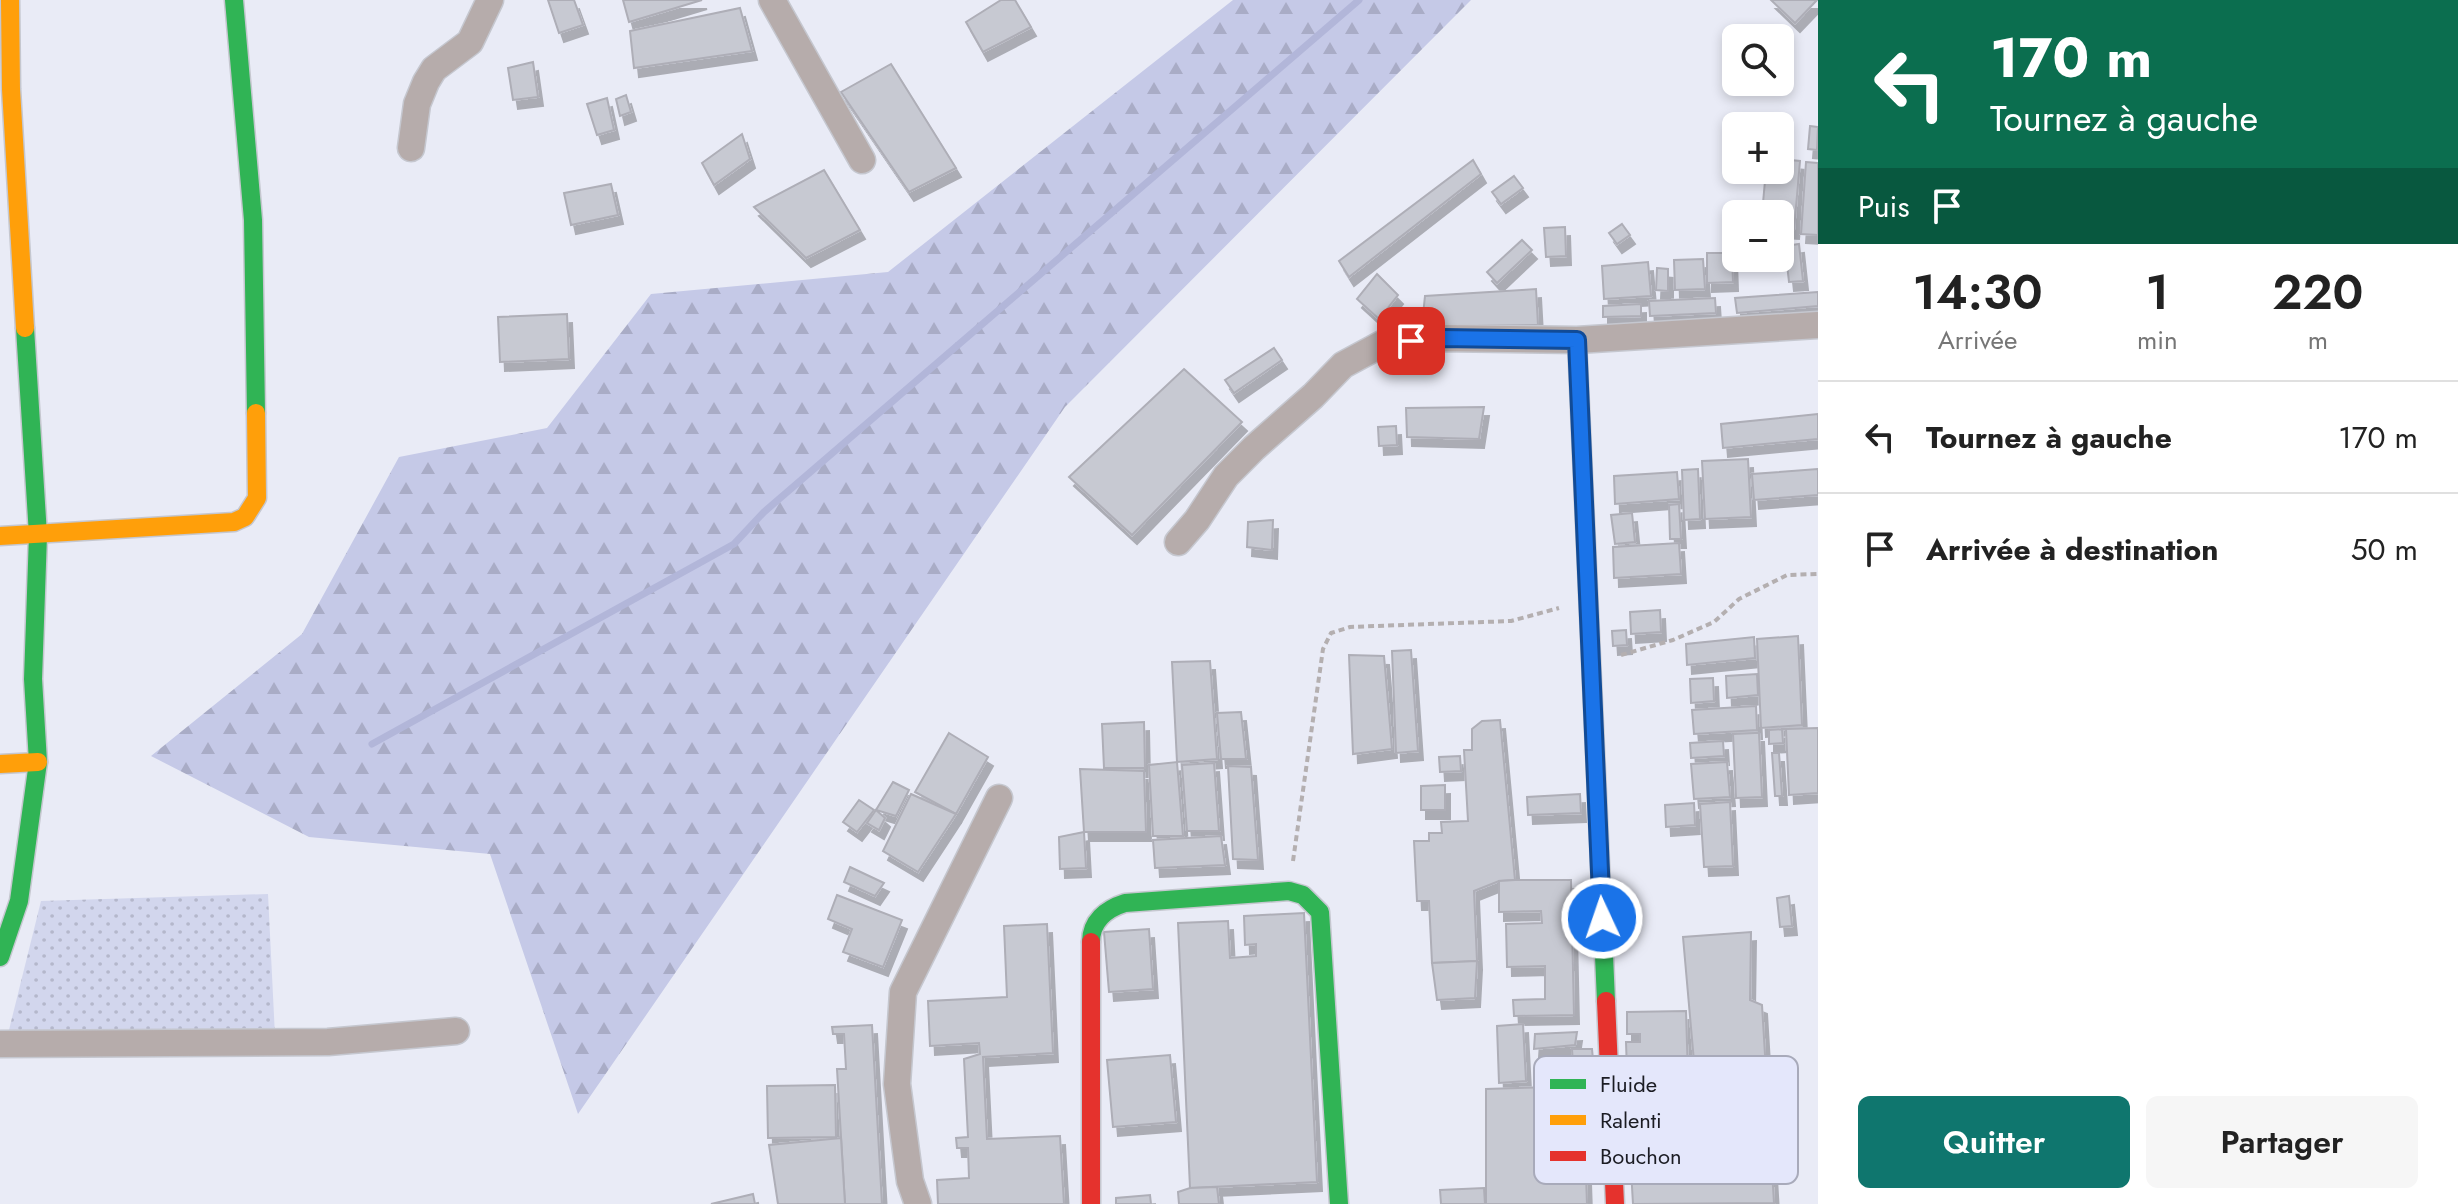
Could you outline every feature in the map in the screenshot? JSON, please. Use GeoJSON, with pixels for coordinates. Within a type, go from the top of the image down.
{"type":"FeatureCollection","features":[{"type":"Feature","properties":{"kind":"street"},"geometry":{"type":"LineString","coordinates":[[0,957],[19,901],[38,762],[33,679],[38,535],[11,294],[6,90],[10,0]]}},
{"type":"Feature","properties":{"kind":"street"},"geometry":{"type":"LineString","coordinates":[[0,536],[234,522],[245,517],[257,498],[253,220],[234,0]]}},
{"type":"Feature","properties":{"kind":"street"},"geometry":{"type":"LineString","coordinates":[[411,148],[417,104],[426,82],[434,69],[470,42],[490,0]]}},
{"type":"Feature","properties":{"kind":"street"},"geometry":{"type":"LineString","coordinates":[[772,0],[862,160]]}},
{"type":"Feature","properties":{"kind":"street"},"geometry":{"type":"LineString","coordinates":[[1178,542],[1197,520],[1226,476],[1254,448],[1343,365],[1382,344],[1441,338],[1577,340],[1818,325]]}},
{"type":"Feature","properties":{"kind":"street"},"geometry":{"type":"LineString","coordinates":[[1577,340],[1608,1056]]}},
{"type":"Feature","properties":{"kind":"street"},"geometry":{"type":"LineString","coordinates":[[0,764],[38,762]]}},
{"type":"Feature","properties":{"kind":"street"},"geometry":{"type":"LineString","coordinates":[[918,1204],[910,1181],[897,1084],[903,992],[999,798]]}},
{"type":"Feature","properties":{"kind":"street"},"geometry":{"type":"LineString","coordinates":[[1091,1204],[1091,931],[1098,918],[1109,907],[1125,903],[1289,891],[1303,895],[1320,912],[1339,1204]]}},
{"type":"Feature","properties":{"kind":"street"},"geometry":{"type":"LineString","coordinates":[[0,1044],[328,1042],[456,1031]]}},
{"type":"Feature","properties":{"kind":"street"},"geometry":{"type":"LineString","coordinates":[[1614,1184],[1615,1204]]}},
{"type":"Feature","properties":{"kind":"path"},"geometry":{"type":"LineString","coordinates":[[1591,663],[1673,640],[1714,622],[1739,599],[1787,575],[1818,574]]}},
{"type":"Feature","properties":{"kind":"path"},"geometry":{"type":"LineString","coordinates":[[1289,891],[1323,649],[1331,633],[1350,627],[1511,621],[1589,596]]}},
{"type":"Feature","properties":{"kind":"green space"},"geometry":{"type":"Polygon","coordinates":[[[1233,0],[1471,0],[1065,407],[578,1114],[490,854],[309,837],[151,756],[302,634],[399,457],[547,428],[651,294],[888,272],[1233,0]]]}},
{"type":"Feature","properties":{"kind":"shaded area"},"geometry":{"type":"Polygon","coordinates":[[[268,894],[275,1036],[7,1038],[41,901],[268,894]]]}},
{"type":"Feature","properties":{"kind":"building"},"geometry":{"type":"Polygon","coordinates":[[[548,0],[574,0],[583,25],[559,33],[548,0]]]}},
{"type":"Feature","properties":{"kind":"building"},"geometry":{"type":"Polygon","coordinates":[[[623,0],[702,0],[629,22],[623,0]]]}},
{"type":"Feature","properties":{"kind":"building"},"geometry":{"type":"Polygon","coordinates":[[[1001,0],[1015,0],[1031,27],[983,52],[966,22],[1001,0]]]}},
{"type":"Feature","properties":{"kind":"building"},"geometry":{"type":"Polygon","coordinates":[[[1771,0],[1817,0],[1795,23],[1771,0]]]}},
{"type":"Feature","properties":{"kind":"building"},"geometry":{"type":"Polygon","coordinates":[[[740,8],[752,51],[634,68],[630,31],[740,8]]]}},
{"type":"Feature","properties":{"kind":"building"},"geometry":{"type":"Polygon","coordinates":[[[533,62],[538,97],[513,100],[508,68],[533,62]]]}},
{"type":"Feature","properties":{"kind":"building"},"geometry":{"type":"Polygon","coordinates":[[[891,64],[956,168],[909,192],[841,92],[891,64]]]}},
{"type":"Feature","properties":{"kind":"building"},"geometry":{"type":"Polygon","coordinates":[[[626,95],[631,112],[620,116],[616,99],[626,95]]]}},
{"type":"Feature","properties":{"kind":"building"},"geometry":{"type":"Polygon","coordinates":[[[607,98],[614,130],[597,135],[587,104],[607,98]]]}},
{"type":"Feature","properties":{"kind":"building"},"geometry":{"type":"Polygon","coordinates":[[[1810,126],[1818,127],[1817,150],[1808,149],[1810,126]]]}},
{"type":"Feature","properties":{"kind":"building"},"geometry":{"type":"Polygon","coordinates":[[[742,134],[750,159],[714,185],[702,163],[742,134]]]}},
{"type":"Feature","properties":{"kind":"building"},"geometry":{"type":"Polygon","coordinates":[[[1473,160],[1481,174],[1349,277],[1339,261],[1473,160]]]}},
{"type":"Feature","properties":{"kind":"building"},"geometry":{"type":"Polygon","coordinates":[[[1794,160],[1800,161],[1794,230],[1794,200],[1763,200],[1765,184],[1794,184],[1794,160]]]}},
{"type":"Feature","properties":{"kind":"building"},"geometry":{"type":"Polygon","coordinates":[[[1806,162],[1818,163],[1818,235],[1801,234],[1806,162]]]}},
{"type":"Feature","properties":{"kind":"building"},"geometry":{"type":"Polygon","coordinates":[[[824,170],[860,230],[806,258],[754,207],[824,170]]]}},
{"type":"Feature","properties":{"kind":"building"},"geometry":{"type":"Polygon","coordinates":[[[1514,176],[1523,188],[1501,204],[1492,192],[1514,176]]]}},
{"type":"Feature","properties":{"kind":"building"},"geometry":{"type":"Polygon","coordinates":[[[611,184],[618,215],[571,225],[564,193],[611,184]]]}},
{"type":"Feature","properties":{"kind":"building"},"geometry":{"type":"Polygon","coordinates":[[[1622,224],[1630,235],[1617,244],[1609,233],[1622,224]]]}},
{"type":"Feature","properties":{"kind":"building"},"geometry":{"type":"Polygon","coordinates":[[[1565,227],[1566,256],[1546,257],[1544,228],[1565,227]]]}},
{"type":"Feature","properties":{"kind":"building"},"geometry":{"type":"Polygon","coordinates":[[[1522,240],[1532,250],[1497,283],[1487,272],[1522,240]]]}},
{"type":"Feature","properties":{"kind":"building"},"geometry":{"type":"Polygon","coordinates":[[[1799,244],[1803,281],[1789,282],[1788,272],[1794,272],[1794,245],[1799,244]]]}},
{"type":"Feature","properties":{"kind":"building"},"geometry":{"type":"Polygon","coordinates":[[[1707,253],[1722,253],[1722,272],[1733,272],[1733,282],[1707,283],[1707,253]]]}},
{"type":"Feature","properties":{"kind":"building"},"geometry":{"type":"Polygon","coordinates":[[[1703,259],[1705,289],[1675,290],[1674,260],[1703,259]]]}},
{"type":"Feature","properties":{"kind":"building"},"geometry":{"type":"Polygon","coordinates":[[[1648,262],[1651,296],[1604,299],[1602,266],[1648,262]]]}},
{"type":"Feature","properties":{"kind":"building"},"geometry":{"type":"Polygon","coordinates":[[[1657,268],[1668,269],[1668,291],[1656,290],[1657,268]]]}},
{"type":"Feature","properties":{"kind":"building"},"geometry":{"type":"Polygon","coordinates":[[[1377,274],[1398,295],[1379,319],[1357,299],[1377,274]]]}},
{"type":"Feature","properties":{"kind":"building"},"geometry":{"type":"Polygon","coordinates":[[[1536,289],[1538,325],[1422,325],[1425,296],[1536,289]]]}},
{"type":"Feature","properties":{"kind":"building"},"geometry":{"type":"Polygon","coordinates":[[[1818,292],[1818,306],[1737,313],[1735,298],[1818,292]]]}},
{"type":"Feature","properties":{"kind":"building"},"geometry":{"type":"Polygon","coordinates":[[[1715,298],[1716,313],[1650,316],[1649,301],[1715,298]]]}},
{"type":"Feature","properties":{"kind":"building"},"geometry":{"type":"Polygon","coordinates":[[[1641,304],[1641,316],[1603,317],[1603,306],[1641,304]]]}},
{"type":"Feature","properties":{"kind":"building"},"geometry":{"type":"Polygon","coordinates":[[[567,314],[569,359],[500,362],[498,317],[567,314]]]}},
{"type":"Feature","properties":{"kind":"building"},"geometry":{"type":"Polygon","coordinates":[[[1274,348],[1282,360],[1234,393],[1225,380],[1274,348]]]}},
{"type":"Feature","properties":{"kind":"building"},"geometry":{"type":"Polygon","coordinates":[[[1184,369],[1242,422],[1132,535],[1069,477],[1184,369]]]}},
{"type":"Feature","properties":{"kind":"building"},"geometry":{"type":"Polygon","coordinates":[[[1484,407],[1479,439],[1407,437],[1406,408],[1484,407]]]}},
{"type":"Feature","properties":{"kind":"building"},"geometry":{"type":"Polygon","coordinates":[[[1818,414],[1818,439],[1723,448],[1721,424],[1818,414]]]}},
{"type":"Feature","properties":{"kind":"building"},"geometry":{"type":"Polygon","coordinates":[[[1396,426],[1397,445],[1379,446],[1378,427],[1396,426]]]}},
{"type":"Feature","properties":{"kind":"building"},"geometry":{"type":"Polygon","coordinates":[[[1748,459],[1751,517],[1705,519],[1702,461],[1748,459]]]}},
{"type":"Feature","properties":{"kind":"building"},"geometry":{"type":"Polygon","coordinates":[[[1698,469],[1700,519],[1684,520],[1682,470],[1698,469]]]}},
{"type":"Feature","properties":{"kind":"building"},"geometry":{"type":"Polygon","coordinates":[[[1818,469],[1818,495],[1754,500],[1752,474],[1818,469]]]}},
{"type":"Feature","properties":{"kind":"building"},"geometry":{"type":"Polygon","coordinates":[[[1677,472],[1679,499],[1615,504],[1614,476],[1677,472]]]}},
{"type":"Feature","properties":{"kind":"building"},"geometry":{"type":"Polygon","coordinates":[[[1679,504],[1681,539],[1670,539],[1669,505],[1679,504]]]}},
{"type":"Feature","properties":{"kind":"building"},"geometry":{"type":"Polygon","coordinates":[[[1632,513],[1635,542],[1615,544],[1611,515],[1632,513]]]}},
{"type":"Feature","properties":{"kind":"building"},"geometry":{"type":"Polygon","coordinates":[[[1273,520],[1272,550],[1247,547],[1248,522],[1273,520]]]}},
{"type":"Feature","properties":{"kind":"building"},"geometry":{"type":"Polygon","coordinates":[[[1679,543],[1681,574],[1614,578],[1613,547],[1679,543]]]}},
{"type":"Feature","properties":{"kind":"building"},"geometry":{"type":"Polygon","coordinates":[[[1660,610],[1661,632],[1631,634],[1630,612],[1660,610]]]}},
{"type":"Feature","properties":{"kind":"building"},"geometry":{"type":"Polygon","coordinates":[[[1626,630],[1627,645],[1613,646],[1612,631],[1626,630]]]}},
{"type":"Feature","properties":{"kind":"building"},"geometry":{"type":"Polygon","coordinates":[[[1798,636],[1802,725],[1761,728],[1757,639],[1798,636]]]}},
{"type":"Feature","properties":{"kind":"building"},"geometry":{"type":"Polygon","coordinates":[[[1754,637],[1755,658],[1687,665],[1686,644],[1754,637]]]}},
{"type":"Feature","properties":{"kind":"building"},"geometry":{"type":"Polygon","coordinates":[[[1411,650],[1418,751],[1396,753],[1392,651],[1411,650]]]}},
{"type":"Feature","properties":{"kind":"building"},"geometry":{"type":"Polygon","coordinates":[[[1349,655],[1384,656],[1392,749],[1353,754],[1349,655]]]}},
{"type":"Feature","properties":{"kind":"building"},"geometry":{"type":"Polygon","coordinates":[[[1210,661],[1217,759],[1177,762],[1172,662],[1210,661]]]}},
{"type":"Feature","properties":{"kind":"building"},"geometry":{"type":"Polygon","coordinates":[[[1757,674],[1758,695],[1727,698],[1726,676],[1757,674]]]}},
{"type":"Feature","properties":{"kind":"building"},"geometry":{"type":"Polygon","coordinates":[[[1713,678],[1714,701],[1691,703],[1690,679],[1713,678]]]}},
{"type":"Feature","properties":{"kind":"building"},"geometry":{"type":"Polygon","coordinates":[[[1756,706],[1757,730],[1694,734],[1692,710],[1756,706]]]}},
{"type":"Feature","properties":{"kind":"building"},"geometry":{"type":"Polygon","coordinates":[[[1241,712],[1246,759],[1221,759],[1217,713],[1241,712]]]}},
{"type":"Feature","properties":{"kind":"building"},"geometry":{"type":"Polygon","coordinates":[[[1500,720],[1515,880],[1499,881],[1474,891],[1477,961],[1432,963],[1429,901],[1417,901],[1414,841],[1429,841],[1429,833],[1442,833],[1441,822],[1468,821],[1464,750],[1472,750],[1472,729],[1482,721],[1500,720]]]}},
{"type":"Feature","properties":{"kind":"building"},"geometry":{"type":"Polygon","coordinates":[[[1144,722],[1145,768],[1104,768],[1102,724],[1144,722]]]}},
{"type":"Feature","properties":{"kind":"building"},"geometry":{"type":"Polygon","coordinates":[[[1818,728],[1818,793],[1789,795],[1786,729],[1818,728]]]}},
{"type":"Feature","properties":{"kind":"building"},"geometry":{"type":"Polygon","coordinates":[[[1782,729],[1783,743],[1769,744],[1769,730],[1782,729]]]}},
{"type":"Feature","properties":{"kind":"building"},"geometry":{"type":"Polygon","coordinates":[[[949,733],[988,757],[956,814],[915,792],[949,733]]]}},
{"type":"Feature","properties":{"kind":"building"},"geometry":{"type":"Polygon","coordinates":[[[1759,733],[1762,797],[1736,798],[1733,734],[1759,733]]]}},
{"type":"Feature","properties":{"kind":"building"},"geometry":{"type":"Polygon","coordinates":[[[1723,741],[1724,756],[1691,758],[1690,743],[1723,741]]]}},
{"type":"Feature","properties":{"kind":"building"},"geometry":{"type":"Polygon","coordinates":[[[1772,753],[1779,753],[1782,796],[1775,796],[1772,753]]]}},
{"type":"Feature","properties":{"kind":"building"},"geometry":{"type":"Polygon","coordinates":[[[1460,756],[1461,771],[1440,772],[1439,757],[1460,756]]]}},
{"type":"Feature","properties":{"kind":"building"},"geometry":{"type":"Polygon","coordinates":[[[1177,762],[1183,836],[1153,836],[1149,765],[1177,762]]]}},
{"type":"Feature","properties":{"kind":"building"},"geometry":{"type":"Polygon","coordinates":[[[1727,762],[1730,797],[1694,799],[1691,764],[1727,762]]]}},
{"type":"Feature","properties":{"kind":"building"},"geometry":{"type":"Polygon","coordinates":[[[1214,763],[1219,831],[1187,831],[1182,765],[1214,763]]]}},
{"type":"Feature","properties":{"kind":"building"},"geometry":{"type":"Polygon","coordinates":[[[1228,766],[1251,767],[1258,860],[1233,859],[1228,766]]]}},
{"type":"Feature","properties":{"kind":"building"},"geometry":{"type":"Polygon","coordinates":[[[1080,769],[1144,771],[1146,832],[1084,832],[1080,769]]]}},
{"type":"Feature","properties":{"kind":"building"},"geometry":{"type":"Polygon","coordinates":[[[893,782],[909,790],[896,816],[876,810],[893,782]]]}},
{"type":"Feature","properties":{"kind":"building"},"geometry":{"type":"Polygon","coordinates":[[[1445,785],[1445,810],[1421,810],[1421,786],[1445,785]]]}},
{"type":"Feature","properties":{"kind":"building"},"geometry":{"type":"Polygon","coordinates":[[[911,794],[956,814],[918,872],[883,851],[911,794]]]}},
{"type":"Feature","properties":{"kind":"building"},"geometry":{"type":"Polygon","coordinates":[[[1580,794],[1581,813],[1528,815],[1527,797],[1580,794]]]}},
{"type":"Feature","properties":{"kind":"building"},"geometry":{"type":"Polygon","coordinates":[[[859,800],[874,810],[857,832],[843,822],[859,800]]]}},
{"type":"Feature","properties":{"kind":"building"},"geometry":{"type":"Polygon","coordinates":[[[1730,802],[1733,866],[1704,867],[1700,804],[1730,802]]]}},
{"type":"Feature","properties":{"kind":"building"},"geometry":{"type":"Polygon","coordinates":[[[1694,803],[1695,825],[1666,827],[1665,805],[1694,803]]]}},
{"type":"Feature","properties":{"kind":"building"},"geometry":{"type":"Polygon","coordinates":[[[876,810],[885,818],[879,830],[867,823],[876,810]]]}},
{"type":"Feature","properties":{"kind":"building"},"geometry":{"type":"Polygon","coordinates":[[[1084,832],[1086,868],[1060,869],[1059,837],[1084,832]]]}},
{"type":"Feature","properties":{"kind":"building"},"geometry":{"type":"Polygon","coordinates":[[[1221,836],[1225,865],[1155,868],[1153,840],[1221,836]]]}},
{"type":"Feature","properties":{"kind":"building"},"geometry":{"type":"Polygon","coordinates":[[[850,867],[884,883],[875,896],[844,882],[850,867]]]}},
{"type":"Feature","properties":{"kind":"building"},"geometry":{"type":"Polygon","coordinates":[[[1571,880],[1574,1015],[1514,1016],[1513,1000],[1545,999],[1545,966],[1507,967],[1506,924],[1542,923],[1541,911],[1499,912],[1499,881],[1571,880]]]}},
{"type":"Feature","properties":{"kind":"building"},"geometry":{"type":"Polygon","coordinates":[[[837,895],[902,920],[883,967],[843,952],[852,929],[828,919],[837,895]]]}},
{"type":"Feature","properties":{"kind":"building"},"geometry":{"type":"Polygon","coordinates":[[[1789,896],[1792,926],[1780,927],[1777,898],[1789,896]]]}},
{"type":"Feature","properties":{"kind":"building"},"geometry":{"type":"Polygon","coordinates":[[[1304,913],[1317,1182],[1190,1188],[1178,923],[1228,921],[1230,958],[1256,956],[1256,944],[1245,945],[1244,916],[1304,913]]]}},
{"type":"Feature","properties":{"kind":"building"},"geometry":{"type":"Polygon","coordinates":[[[1047,924],[1053,1053],[983,1057],[987,1139],[1060,1136],[1064,1204],[938,1204],[937,1180],[969,1178],[968,1148],[957,1148],[956,1138],[968,1137],[964,1059],[980,1054],[979,1043],[930,1046],[928,1001],[1007,997],[1004,926],[1047,924]]]}},
{"type":"Feature","properties":{"kind":"building"},"geometry":{"type":"Polygon","coordinates":[[[1149,929],[1153,989],[1109,992],[1104,932],[1149,929]]]}},
{"type":"Feature","properties":{"kind":"building"},"geometry":{"type":"Polygon","coordinates":[[[1751,932],[1750,1000],[1762,1005],[1765,1056],[1694,1056],[1683,937],[1751,932]]]}},
{"type":"Feature","properties":{"kind":"building"},"geometry":{"type":"Polygon","coordinates":[[[1477,961],[1475,998],[1437,1000],[1432,963],[1477,961]]]}},
{"type":"Feature","properties":{"kind":"building"},"geometry":{"type":"Polygon","coordinates":[[[1686,1011],[1687,1056],[1626,1056],[1626,1042],[1640,1042],[1640,1034],[1627,1034],[1627,1012],[1686,1011]]]}},
{"type":"Feature","properties":{"kind":"building"},"geometry":{"type":"Polygon","coordinates":[[[1523,1024],[1526,1081],[1499,1083],[1497,1026],[1523,1024]]]}},
{"type":"Feature","properties":{"kind":"building"},"geometry":{"type":"Polygon","coordinates":[[[872,1025],[882,1204],[845,1204],[837,1069],[846,1069],[844,1034],[833,1034],[832,1027],[872,1025]]]}},
{"type":"Feature","properties":{"kind":"building"},"geometry":{"type":"Polygon","coordinates":[[[1577,1032],[1575,1045],[1534,1049],[1535,1034],[1577,1032]]]}},
{"type":"Feature","properties":{"kind":"building"},"geometry":{"type":"Polygon","coordinates":[[[1572,1049],[1592,1049],[1593,1056],[1572,1056],[1572,1049]]]}},
{"type":"Feature","properties":{"kind":"building"},"geometry":{"type":"Polygon","coordinates":[[[1170,1055],[1176,1122],[1113,1127],[1107,1060],[1170,1055]]]}},
{"type":"Feature","properties":{"kind":"building"},"geometry":{"type":"Polygon","coordinates":[[[835,1085],[836,1137],[768,1138],[767,1086],[835,1085]]]}},
{"type":"Feature","properties":{"kind":"building"},"geometry":{"type":"Polygon","coordinates":[[[1534,1088],[1534,1184],[1586,1184],[1587,1204],[1486,1204],[1486,1089],[1534,1088]]]}},
{"type":"Feature","properties":{"kind":"building"},"geometry":{"type":"Polygon","coordinates":[[[841,1138],[845,1204],[778,1204],[769,1145],[841,1138]]]}},
{"type":"Feature","properties":{"kind":"building"},"geometry":{"type":"Polygon","coordinates":[[[1632,1184],[1773,1184],[1774,1203],[1633,1204],[1632,1184]]]}},
{"type":"Feature","properties":{"kind":"building"},"geometry":{"type":"Polygon","coordinates":[[[1217,1187],[1219,1204],[1179,1204],[1178,1192],[1190,1188],[1217,1187]]]}},
{"type":"Feature","properties":{"kind":"building"},"geometry":{"type":"Polygon","coordinates":[[[1484,1188],[1485,1204],[1441,1204],[1440,1190],[1484,1188]]]}},
{"type":"Feature","properties":{"kind":"building"},"geometry":{"type":"Polygon","coordinates":[[[753,1194],[755,1204],[711,1204],[753,1194]]]}},
{"type":"Feature","properties":{"kind":"building"},"geometry":{"type":"Polygon","coordinates":[[[1150,1195],[1151,1204],[1116,1204],[1116,1198],[1150,1195]]]}},
{"type":"Feature","properties":{"kind":"waterway"},"geometry":{"type":"LineString","coordinates":[[372,744],[734,544],[764,512],[1359,0]]}},
{"type":"Feature","properties":{"kind":"traffic: fast"},"geometry":{"type":"LineString","coordinates":[[234,0],[253,220],[256,413]]}},
{"type":"Feature","properties":{"kind":"traffic: fast"},"geometry":{"type":"LineString","coordinates":[[0,957],[19,901],[38,762],[33,679],[38,535],[25,328]]}},
{"type":"Feature","properties":{"kind":"traffic: fast"},"geometry":{"type":"LineString","coordinates":[[1577,340],[1606,1001]]}},
{"type":"Feature","properties":{"kind":"traffic: fast"},"geometry":{"type":"LineString","coordinates":[[1091,942],[1094,928],[1101,917],[1125,903],[1289,891],[1303,895],[1320,912],[1339,1204]]}},
{"type":"Feature","properties":{"kind":"traffic: slow"},"geometry":{"type":"LineString","coordinates":[[10,0],[11,89],[25,328]]}},
{"type":"Feature","properties":{"kind":"traffic: slow"},"geometry":{"type":"LineString","coordinates":[[0,536],[234,522],[245,517],[257,498],[256,413]]}},
{"type":"Feature","properties":{"kind":"traffic: slow"},"geometry":{"type":"LineString","coordinates":[[0,764],[38,762]]}},
{"type":"Feature","properties":{"kind":"traffic: jam"},"geometry":{"type":"LineString","coordinates":[[1091,942],[1091,1204]]}},
{"type":"Feature","properties":{"kind":"traffic: jam"},"geometry":{"type":"LineString","coordinates":[[1606,1001],[1608,1056]]}},
{"type":"Feature","properties":{"kind":"traffic: jam"},"geometry":{"type":"LineString","coordinates":[[1614,1184],[1615,1204]]}},
{"type":"Feature","properties":{"kind":"route"},"geometry":{"type":"LineString","coordinates":[[1411,341],[1441,338],[1577,340],[1602,918]]}}]}
